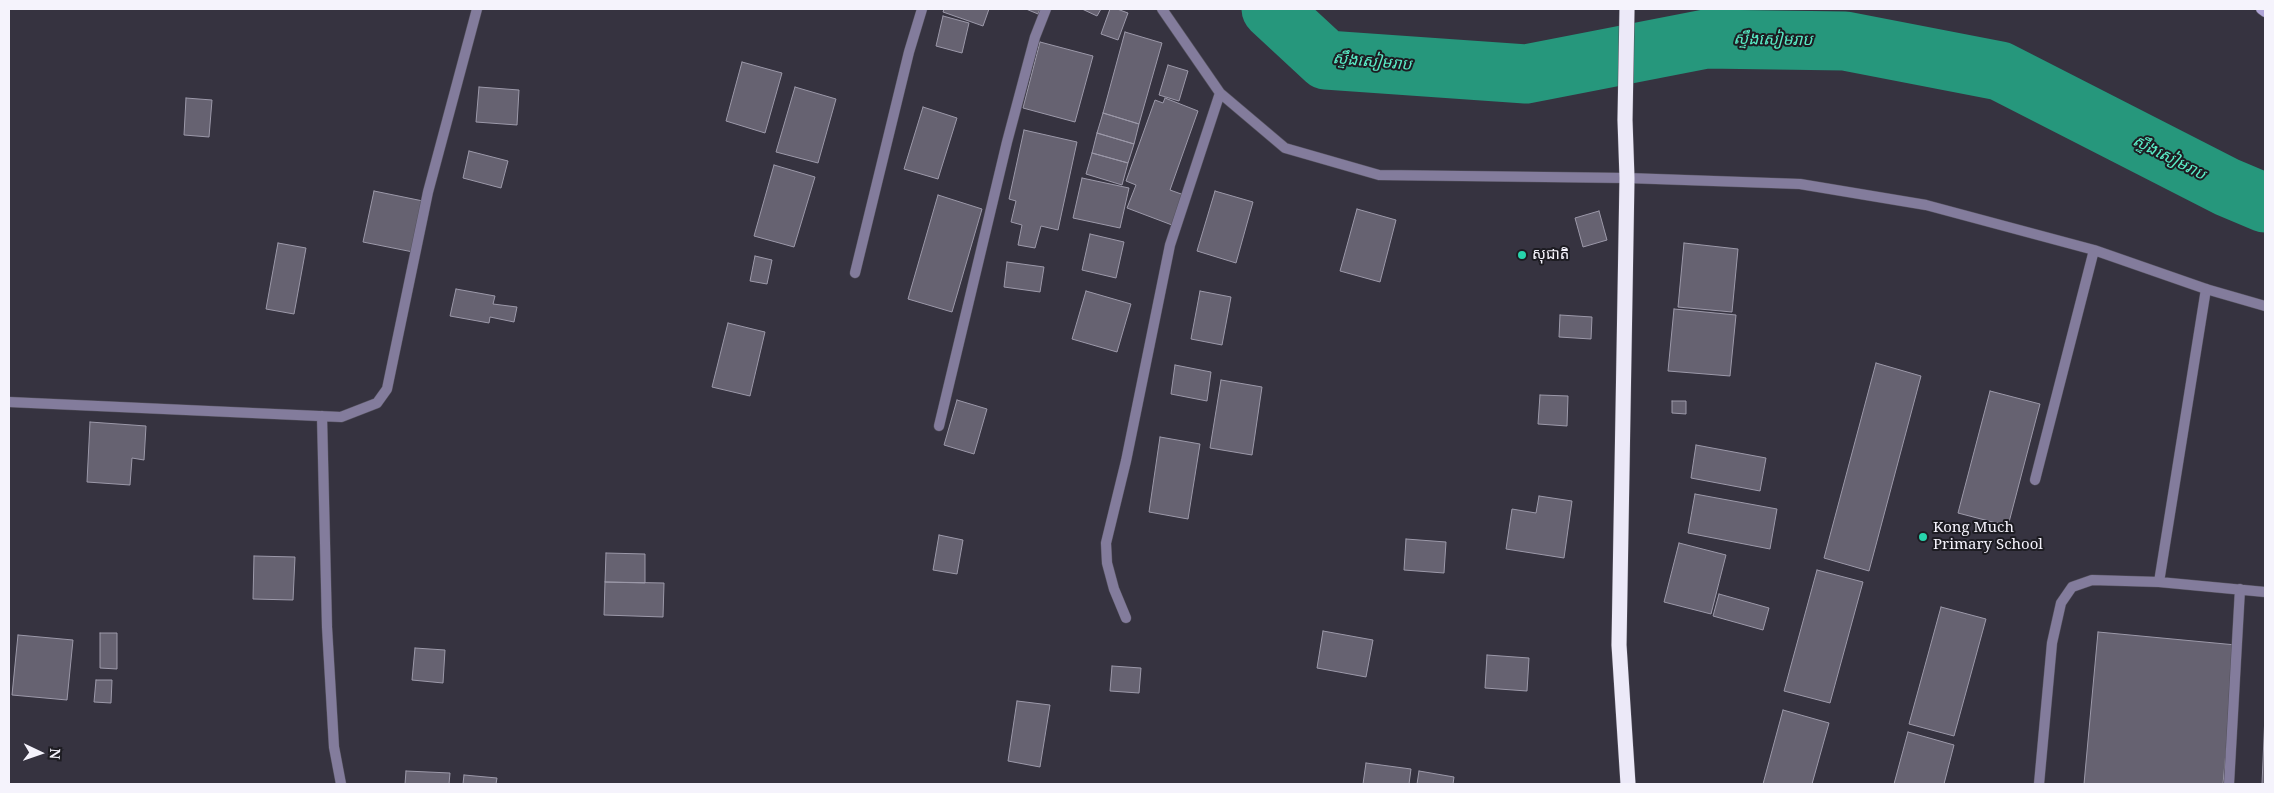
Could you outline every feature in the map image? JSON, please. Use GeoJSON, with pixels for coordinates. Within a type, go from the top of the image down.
{"type":"FeatureCollection","features":[{"type":"Feature","properties":{"kind":"highway"},"geometry":{"type":"LineString","coordinates":[[1627,9],[1625,120],[1627,178],[1619,645],[1628,784]]}},
{"type":"Feature","properties":{"kind":"street"},"geometry":{"type":"LineString","coordinates":[[9,402],[341,417],[377,402],[387,389],[428,192],[477,9]]}},
{"type":"Feature","properties":{"kind":"street"},"geometry":{"type":"LineString","coordinates":[[855,274],[909,52],[922,9]]}},
{"type":"Feature","properties":{"kind":"street"},"geometry":{"type":"LineString","coordinates":[[939,426],[1007,142],[1035,37],[1046,9]]}},
{"type":"Feature","properties":{"kind":"street"},"geometry":{"type":"LineString","coordinates":[[1162,9],[1220,93],[1285,148],[1379,174],[1627,178],[1800,184],[1926,205],[2094,250],[2206,289],[2265,306]]}},
{"type":"Feature","properties":{"kind":"street"},"geometry":{"type":"LineString","coordinates":[[2261,9],[2265,12]]}},
{"type":"Feature","properties":{"kind":"street"},"geometry":{"type":"LineString","coordinates":[[1126,618],[1114,589],[1107,563],[1106,543],[1126,462],[1170,245],[1220,93]]}},
{"type":"Feature","properties":{"kind":"street"},"geometry":{"type":"LineString","coordinates":[[2034,480],[2094,250]]}},
{"type":"Feature","properties":{"kind":"street"},"geometry":{"type":"LineString","coordinates":[[2159,582],[2206,289]]}},
{"type":"Feature","properties":{"kind":"street"},"geometry":{"type":"LineString","coordinates":[[322,416],[327,627],[334,747],[341,784]]}},
{"type":"Feature","properties":{"kind":"street"},"geometry":{"type":"LineString","coordinates":[[2039,784],[2052,643],[2061,603],[2072,587],[2092,580],[2159,582],[2265,592]]}},
{"type":"Feature","properties":{"kind":"street"},"geometry":{"type":"LineString","coordinates":[[2229,784],[2240,589]]}},
{"type":"Feature","properties":{"kind":"building"},"geometry":{"type":"Polygon","coordinates":[[[944,9],[989,9],[983,26],[943,12],[944,9]]]}},
{"type":"Feature","properties":{"kind":"building"},"geometry":{"type":"Polygon","coordinates":[[[1026,9],[1040,9],[1038,14],[1026,9]]]}},
{"type":"Feature","properties":{"kind":"building"},"geometry":{"type":"Polygon","coordinates":[[[1082,9],[1101,9],[1097,16],[1082,9]]]}},
{"type":"Feature","properties":{"kind":"building"},"geometry":{"type":"Polygon","coordinates":[[[1110,9],[1117,9],[1128,13],[1118,40],[1101,34],[1110,9]]]}},
{"type":"Feature","properties":{"kind":"building"},"geometry":{"type":"Polygon","coordinates":[[[943,16],[969,23],[962,53],[936,46],[943,16]]]}},
{"type":"Feature","properties":{"kind":"building"},"geometry":{"type":"Polygon","coordinates":[[[1125,32],[1162,43],[1139,124],[1103,113],[1125,32]]]}},
{"type":"Feature","properties":{"kind":"building"},"geometry":{"type":"Polygon","coordinates":[[[1040,42],[1093,56],[1075,122],[1023,108],[1040,42]]]}},
{"type":"Feature","properties":{"kind":"building"},"geometry":{"type":"Polygon","coordinates":[[[742,62],[782,73],[765,133],[726,121],[742,62]]]}},
{"type":"Feature","properties":{"kind":"building"},"geometry":{"type":"Polygon","coordinates":[[[1168,65],[1188,71],[1179,101],[1159,95],[1168,65]]]}},
{"type":"Feature","properties":{"kind":"building"},"geometry":{"type":"Polygon","coordinates":[[[479,87],[519,90],[517,125],[476,122],[479,87]]]}},
{"type":"Feature","properties":{"kind":"building"},"geometry":{"type":"Polygon","coordinates":[[[795,87],[836,99],[818,163],[776,152],[795,87]]]}},
{"type":"Feature","properties":{"kind":"building"},"geometry":{"type":"Polygon","coordinates":[[[186,98],[212,100],[209,137],[184,135],[186,98]]]}},
{"type":"Feature","properties":{"kind":"building"},"geometry":{"type":"Polygon","coordinates":[[[1165,98],[1198,111],[1170,190],[1184,195],[1172,225],[1127,208],[1136,185],[1126,181],[1155,100],[1163,103],[1165,98]]]}},
{"type":"Feature","properties":{"kind":"building"},"geometry":{"type":"Polygon","coordinates":[[[923,107],[957,118],[938,179],[904,169],[923,107]]]}},
{"type":"Feature","properties":{"kind":"building"},"geometry":{"type":"Polygon","coordinates":[[[1103,113],[1139,124],[1134,144],[1097,133],[1103,113]]]}},
{"type":"Feature","properties":{"kind":"building"},"geometry":{"type":"Polygon","coordinates":[[[1024,130],[1077,142],[1058,230],[1041,226],[1035,248],[1018,245],[1022,225],[1011,222],[1016,201],[1009,199],[1024,130]]]}},
{"type":"Feature","properties":{"kind":"building"},"geometry":{"type":"Polygon","coordinates":[[[1097,133],[1134,144],[1128,163],[1092,153],[1097,133]]]}},
{"type":"Feature","properties":{"kind":"building"},"geometry":{"type":"Polygon","coordinates":[[[469,151],[508,161],[501,188],[463,178],[469,151]]]}},
{"type":"Feature","properties":{"kind":"building"},"geometry":{"type":"Polygon","coordinates":[[[1092,153],[1128,163],[1122,185],[1086,174],[1092,153]]]}},
{"type":"Feature","properties":{"kind":"building"},"geometry":{"type":"Polygon","coordinates":[[[774,165],[815,177],[794,247],[754,236],[774,165]]]}},
{"type":"Feature","properties":{"kind":"building"},"geometry":{"type":"Polygon","coordinates":[[[1082,178],[1129,188],[1120,228],[1073,218],[1082,178]]]}},
{"type":"Feature","properties":{"kind":"building"},"geometry":{"type":"Polygon","coordinates":[[[374,191],[423,201],[413,252],[363,242],[374,191]]]}},
{"type":"Feature","properties":{"kind":"building"},"geometry":{"type":"Polygon","coordinates":[[[1215,191],[1253,202],[1236,263],[1197,251],[1215,191]]]}},
{"type":"Feature","properties":{"kind":"building"},"geometry":{"type":"Polygon","coordinates":[[[938,195],[982,209],[952,312],[908,299],[938,195]]]}},
{"type":"Feature","properties":{"kind":"building"},"geometry":{"type":"Polygon","coordinates":[[[1357,209],[1396,220],[1380,282],[1340,271],[1357,209]]]}},
{"type":"Feature","properties":{"kind":"building"},"geometry":{"type":"Polygon","coordinates":[[[1599,211],[1607,240],[1583,247],[1575,218],[1599,211]]]}},
{"type":"Feature","properties":{"kind":"building"},"geometry":{"type":"Polygon","coordinates":[[[1090,234],[1124,242],[1116,278],[1082,270],[1090,234]]]}},
{"type":"Feature","properties":{"kind":"building"},"geometry":{"type":"Polygon","coordinates":[[[278,243],[306,248],[294,314],[266,309],[278,243]]]}},
{"type":"Feature","properties":{"kind":"building"},"geometry":{"type":"Polygon","coordinates":[[[1684,243],[1738,249],[1732,312],[1678,307],[1684,243]]]}},
{"type":"Feature","properties":{"kind":"building"},"geometry":{"type":"Polygon","coordinates":[[[755,256],[772,260],[767,284],[750,281],[755,256]]]}},
{"type":"Feature","properties":{"kind":"building"},"geometry":{"type":"Polygon","coordinates":[[[1007,262],[1044,267],[1040,292],[1004,287],[1007,262]]]}},
{"type":"Feature","properties":{"kind":"building"},"geometry":{"type":"Polygon","coordinates":[[[456,289],[495,296],[493,304],[517,307],[514,322],[490,317],[489,323],[450,316],[456,289]]]}},
{"type":"Feature","properties":{"kind":"building"},"geometry":{"type":"Polygon","coordinates":[[[1086,291],[1131,304],[1117,352],[1072,339],[1086,291]]]}},
{"type":"Feature","properties":{"kind":"building"},"geometry":{"type":"Polygon","coordinates":[[[1200,291],[1231,297],[1222,345],[1191,339],[1200,291]]]}},
{"type":"Feature","properties":{"kind":"building"},"geometry":{"type":"Polygon","coordinates":[[[1674,309],[1736,315],[1730,376],[1668,371],[1674,309]]]}},
{"type":"Feature","properties":{"kind":"building"},"geometry":{"type":"Polygon","coordinates":[[[1560,315],[1592,317],[1591,339],[1559,337],[1560,315]]]}},
{"type":"Feature","properties":{"kind":"building"},"geometry":{"type":"Polygon","coordinates":[[[728,323],[765,332],[750,396],[712,387],[728,323]]]}},
{"type":"Feature","properties":{"kind":"building"},"geometry":{"type":"Polygon","coordinates":[[[1876,363],[1921,376],[1869,571],[1824,558],[1876,363]]]}},
{"type":"Feature","properties":{"kind":"building"},"geometry":{"type":"Polygon","coordinates":[[[1175,365],[1211,372],[1207,401],[1171,394],[1175,365]]]}},
{"type":"Feature","properties":{"kind":"building"},"geometry":{"type":"Polygon","coordinates":[[[1221,380],[1262,387],[1252,455],[1210,448],[1221,380]]]}},
{"type":"Feature","properties":{"kind":"building"},"geometry":{"type":"Polygon","coordinates":[[[1990,391],[2040,404],[2008,526],[1958,513],[1990,391]]]}},
{"type":"Feature","properties":{"kind":"building"},"geometry":{"type":"Polygon","coordinates":[[[1540,395],[1568,396],[1567,426],[1538,424],[1540,395]]]}},
{"type":"Feature","properties":{"kind":"building"},"geometry":{"type":"Polygon","coordinates":[[[957,400],[987,409],[974,454],[944,445],[957,400]]]}},
{"type":"Feature","properties":{"kind":"building"},"geometry":{"type":"Polygon","coordinates":[[[1672,401],[1686,401],[1686,414],[1672,413],[1672,401]]]}},
{"type":"Feature","properties":{"kind":"building"},"geometry":{"type":"Polygon","coordinates":[[[90,422],[146,426],[144,460],[132,458],[130,485],[87,482],[90,422]]]}},
{"type":"Feature","properties":{"kind":"building"},"geometry":{"type":"Polygon","coordinates":[[[1160,437],[1200,444],[1188,519],[1149,512],[1160,437]]]}},
{"type":"Feature","properties":{"kind":"building"},"geometry":{"type":"Polygon","coordinates":[[[1696,445],[1766,458],[1760,491],[1691,478],[1696,445]]]}},
{"type":"Feature","properties":{"kind":"building"},"geometry":{"type":"Polygon","coordinates":[[[1695,494],[1777,509],[1770,549],[1688,533],[1695,494]]]}},
{"type":"Feature","properties":{"kind":"building"},"geometry":{"type":"Polygon","coordinates":[[[1539,496],[1572,501],[1564,558],[1506,549],[1512,509],[1536,513],[1539,496]]]}},
{"type":"Feature","properties":{"kind":"building"},"geometry":{"type":"Polygon","coordinates":[[[939,535],[963,540],[957,574],[933,570],[939,535]]]}},
{"type":"Feature","properties":{"kind":"building"},"geometry":{"type":"Polygon","coordinates":[[[1406,539],[1446,542],[1444,573],[1404,570],[1406,539]]]}},
{"type":"Feature","properties":{"kind":"building"},"geometry":{"type":"Polygon","coordinates":[[[1679,543],[1726,555],[1711,614],[1664,602],[1679,543]]]}},
{"type":"Feature","properties":{"kind":"building"},"geometry":{"type":"Polygon","coordinates":[[[606,553],[645,554],[645,583],[605,582],[606,553]]]}},
{"type":"Feature","properties":{"kind":"building"},"geometry":{"type":"Polygon","coordinates":[[[254,556],[295,557],[293,600],[253,599],[254,556]]]}},
{"type":"Feature","properties":{"kind":"building"},"geometry":{"type":"Polygon","coordinates":[[[1817,570],[1863,582],[1830,703],[1784,691],[1817,570]]]}},
{"type":"Feature","properties":{"kind":"building"},"geometry":{"type":"Polygon","coordinates":[[[605,582],[664,583],[663,617],[604,615],[605,582]]]}},
{"type":"Feature","properties":{"kind":"building"},"geometry":{"type":"Polygon","coordinates":[[[1719,594],[1769,608],[1763,630],[1713,616],[1719,594]]]}},
{"type":"Feature","properties":{"kind":"building"},"geometry":{"type":"Polygon","coordinates":[[[1941,607],[1986,619],[1954,736],[1909,724],[1941,607]]]}},
{"type":"Feature","properties":{"kind":"building"},"geometry":{"type":"Polygon","coordinates":[[[1323,631],[1373,640],[1366,677],[1317,668],[1323,631]]]}},
{"type":"Feature","properties":{"kind":"building"},"geometry":{"type":"Polygon","coordinates":[[[2098,632],[2236,645],[2223,784],[2084,784],[2098,632]]]}},
{"type":"Feature","properties":{"kind":"building"},"geometry":{"type":"Polygon","coordinates":[[[100,633],[117,633],[117,669],[100,668],[100,633]]]}},
{"type":"Feature","properties":{"kind":"building"},"geometry":{"type":"Polygon","coordinates":[[[18,635],[73,640],[67,700],[12,695],[18,635]]]}},
{"type":"Feature","properties":{"kind":"building"},"geometry":{"type":"Polygon","coordinates":[[[415,648],[445,650],[443,683],[412,680],[415,648]]]}},
{"type":"Feature","properties":{"kind":"building"},"geometry":{"type":"Polygon","coordinates":[[[1487,655],[1529,658],[1527,691],[1485,688],[1487,655]]]}},
{"type":"Feature","properties":{"kind":"building"},"geometry":{"type":"Polygon","coordinates":[[[1112,666],[1141,668],[1139,693],[1110,691],[1112,666]]]}},
{"type":"Feature","properties":{"kind":"building"},"geometry":{"type":"Polygon","coordinates":[[[96,680],[112,680],[111,703],[94,702],[96,680]]]}},
{"type":"Feature","properties":{"kind":"building"},"geometry":{"type":"Polygon","coordinates":[[[1017,701],[1050,705],[1040,767],[1008,761],[1017,701]]]}},
{"type":"Feature","properties":{"kind":"building"},"geometry":{"type":"Polygon","coordinates":[[[1783,710],[1829,723],[1812,784],[1763,784],[1783,710]]]}},
{"type":"Feature","properties":{"kind":"building"},"geometry":{"type":"Polygon","coordinates":[[[2265,714],[2265,784],[2262,784],[2265,714]]]}},
{"type":"Feature","properties":{"kind":"building"},"geometry":{"type":"Polygon","coordinates":[[[1908,732],[1954,745],[1944,784],[1894,784],[1908,732]]]}},
{"type":"Feature","properties":{"kind":"building"},"geometry":{"type":"Polygon","coordinates":[[[1366,763],[1411,769],[1409,784],[1363,784],[1366,763]]]}},
{"type":"Feature","properties":{"kind":"building"},"geometry":{"type":"Polygon","coordinates":[[[406,771],[450,773],[449,784],[405,784],[406,771]]]}},
{"type":"Feature","properties":{"kind":"building"},"geometry":{"type":"Polygon","coordinates":[[[1419,771],[1454,777],[1453,784],[1417,784],[1419,771]]]}},
{"type":"Feature","properties":{"kind":"building"},"geometry":{"type":"Polygon","coordinates":[[[464,775],[497,778],[496,784],[463,784],[464,775]]]}},
{"type":"Feature","properties":{"kind":"waterway","name":"ស្ទឹងសៀមរាប"},"geometry":{"type":"LineString","coordinates":[[1271,9],[1326,60],[1526,74],[1706,39],[1845,41],[2000,71],[2227,187],[2265,203]]}},
{"type":"Feature","properties":{"kind":"place","name":"សុជាតិ"},"geometry":{"type":"Point","coordinates":[1522,255]}},
{"type":"Feature","properties":{"kind":"place","name":"Kong Much Primary School"},"geometry":{"type":"Point","coordinates":[1923,537]}}]}
